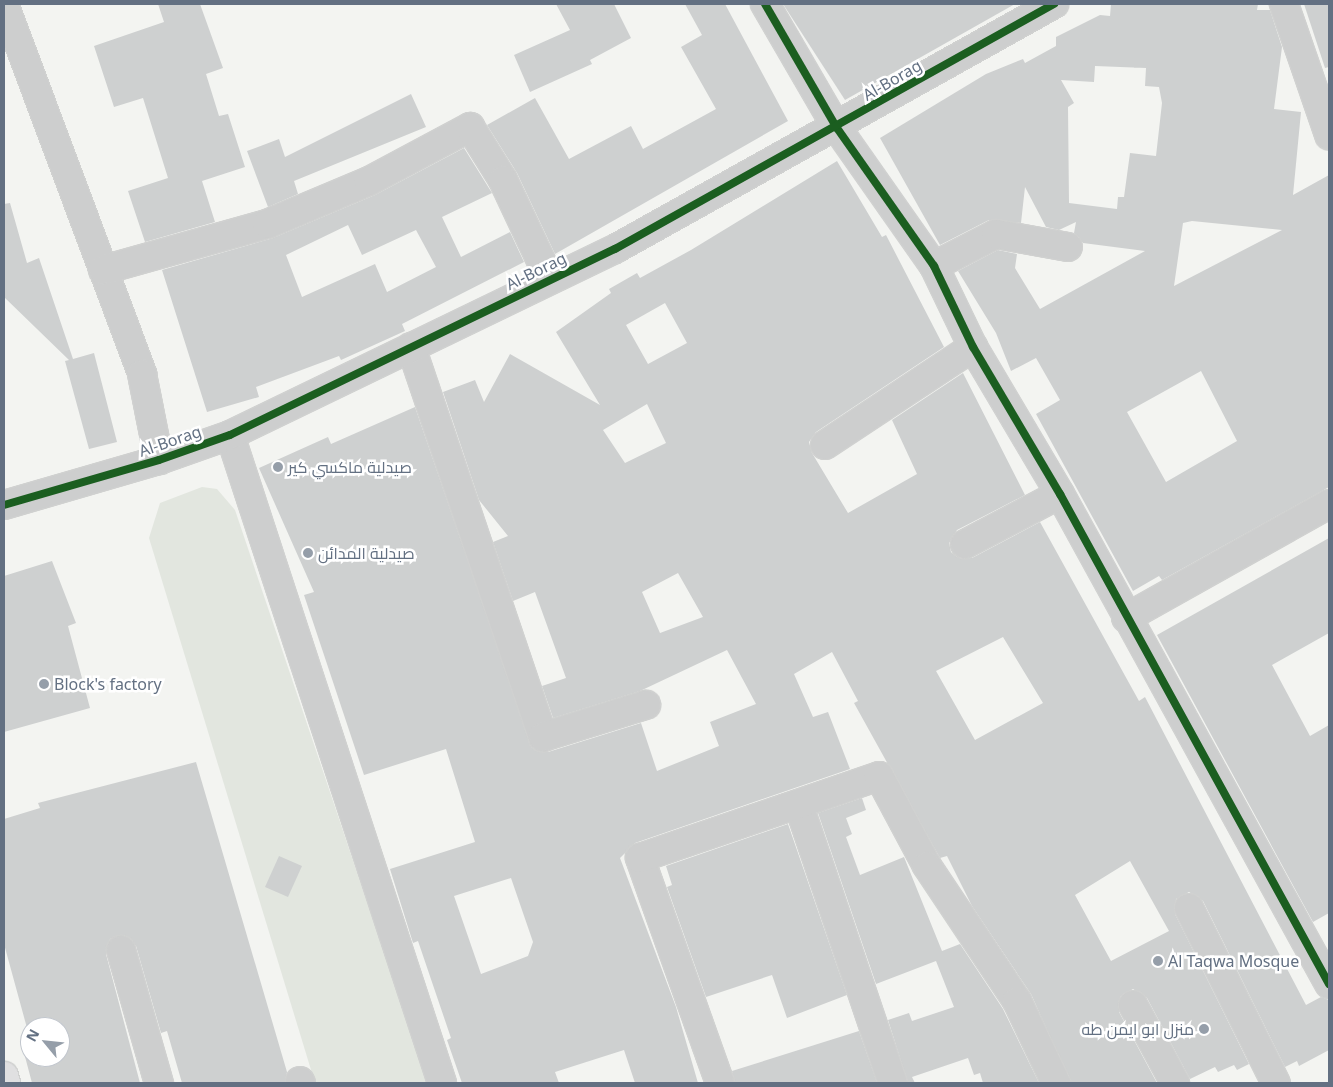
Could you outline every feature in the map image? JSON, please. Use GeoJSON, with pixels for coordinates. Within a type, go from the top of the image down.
{"type":"FeatureCollection","features":[{"type":"Feature","properties":{"kind":"main road"},"geometry":{"type":"LineString","coordinates":[[4,1076],[6,1083]]}},
{"type":"Feature","properties":{"kind":"street"},"geometry":{"type":"LineString","coordinates":[[4,4],[142,374],[159,460]]}},
{"type":"Feature","properties":{"kind":"street"},"geometry":{"type":"LineString","coordinates":[[765,4],[837,128],[934,266],[973,346],[1060,494],[1126,618],[1329,984]]}},
{"type":"Feature","properties":{"kind":"street","name":"Al-Borag"},"geometry":{"type":"LineString","coordinates":[[4,505],[159,460],[230,435],[550,280],[837,128],[1054,4]]}},
{"type":"Feature","properties":{"kind":"street"},"geometry":{"type":"LineString","coordinates":[[1284,4],[1329,136]]}},
{"type":"Feature","properties":{"kind":"street"},"geometry":{"type":"LineString","coordinates":[[103,270],[267,224],[369,181],[470,127],[503,180],[550,280]]}},
{"type":"Feature","properties":{"kind":"street"},"geometry":{"type":"LineString","coordinates":[[934,266],[996,234],[1068,247]]}},
{"type":"Feature","properties":{"kind":"street"},"geometry":{"type":"LineString","coordinates":[[825,445],[973,346]]}},
{"type":"Feature","properties":{"kind":"street"},"geometry":{"type":"LineString","coordinates":[[411,347],[543,737],[646,705]]}},
{"type":"Feature","properties":{"kind":"street"},"geometry":{"type":"LineString","coordinates":[[230,435],[442,1083]]}},
{"type":"Feature","properties":{"kind":"street"},"geometry":{"type":"LineString","coordinates":[[965,544],[1060,494]]}},
{"type":"Feature","properties":{"kind":"street"},"geometry":{"type":"LineString","coordinates":[[1126,618],[1329,504]]}},
{"type":"Feature","properties":{"kind":"street"},"geometry":{"type":"LineString","coordinates":[[720,1083],[640,858],[799,806],[879,776],[928,866],[1017,1001],[1056,1083]]}},
{"type":"Feature","properties":{"kind":"street"},"geometry":{"type":"LineString","coordinates":[[799,806],[893,1083]]}},
{"type":"Feature","properties":{"kind":"street"},"geometry":{"type":"LineString","coordinates":[[1190,908],[1276,1083]]}},
{"type":"Feature","properties":{"kind":"street"},"geometry":{"type":"LineString","coordinates":[[120,950],[159,1083]]}},
{"type":"Feature","properties":{"kind":"street"},"geometry":{"type":"LineString","coordinates":[[1133,1005],[1175,1083]]}},
{"type":"Feature","properties":{"kind":"shaded area"},"geometry":{"type":"Polygon","coordinates":[[[202,487],[217,489],[235,510],[428,1083],[315,1083],[149,538],[160,503],[202,487]]]}},
{"type":"Feature","properties":{"kind":"building"},"geometry":{"type":"Polygon","coordinates":[[[158,4],[200,4],[223,68],[206,74],[219,116],[228,114],[245,167],[202,181],[215,222],[145,242],[128,191],[168,178],[143,98],[114,107],[94,46],[164,22],[158,4]]]}},
{"type":"Feature","properties":{"kind":"building"},"geometry":{"type":"Polygon","coordinates":[[[556,4],[614,4],[631,38],[590,60],[592,64],[530,92],[514,55],[570,30],[556,4]]]}},
{"type":"Feature","properties":{"kind":"building"},"geometry":{"type":"Polygon","coordinates":[[[685,4],[725,4],[788,121],[555,254],[517,173],[487,125],[535,98],[569,159],[631,126],[643,149],[716,109],[681,47],[702,35],[685,4]]]}},
{"type":"Feature","properties":{"kind":"building"},"geometry":{"type":"Polygon","coordinates":[[[783,4],[1015,4],[845,100],[783,4]]]}},
{"type":"Feature","properties":{"kind":"building"},"geometry":{"type":"Polygon","coordinates":[[[1111,4],[1258,4],[1257,10],[1270,10],[1282,47],[1274,109],[1301,112],[1293,195],[1329,175],[1329,487],[1162,580],[1159,576],[1133,591],[1036,414],[1060,400],[1036,358],[1011,371],[996,333],[958,271],[998,250],[1017,254],[1015,268],[1040,309],[1145,251],[1083,243],[1074,233],[1076,222],[1059,230],[1046,227],[1025,187],[1021,223],[989,220],[940,245],[880,138],[986,74],[1023,59],[1025,63],[1056,46],[1056,37],[1100,15],[1110,16],[1111,4]],[[1095,66],[1094,82],[1061,80],[1074,103],[1068,107],[1069,203],[1117,209],[1118,197],[1124,197],[1130,153],[1156,156],[1162,103],[1159,87],[1145,86],[1146,68],[1095,66]],[[1192,221],[1183,223],[1174,286],[1282,230],[1192,221]],[[1201,371],[1127,412],[1166,482],[1237,441],[1201,371]]]}},
{"type":"Feature","properties":{"kind":"building"},"geometry":{"type":"Polygon","coordinates":[[[1304,4],[1329,4],[1329,67],[1325,68],[1304,4]]]}},
{"type":"Feature","properties":{"kind":"building"},"geometry":{"type":"Polygon","coordinates":[[[411,94],[426,127],[294,181],[298,194],[268,207],[247,151],[279,139],[285,157],[411,94]]]}},
{"type":"Feature","properties":{"kind":"building"},"geometry":{"type":"Polygon","coordinates":[[[464,148],[492,193],[442,217],[461,257],[510,232],[524,262],[402,324],[405,331],[341,360],[339,356],[256,387],[259,397],[207,412],[162,270],[273,238],[375,195],[464,148]],[[348,225],[286,255],[302,297],[375,264],[387,292],[436,267],[416,230],[362,255],[348,225]]]}},
{"type":"Feature","properties":{"kind":"building"},"geometry":{"type":"Polygon","coordinates":[[[837,161],[882,237],[886,235],[944,347],[816,432],[809,442],[812,453],[848,513],[917,474],[892,420],[963,373],[1025,495],[957,530],[949,543],[951,552],[957,557],[972,558],[1040,522],[1139,701],[1145,697],[1306,1005],[1321,997],[1329,1000],[1329,1050],[1299,1066],[1297,1061],[1285,1067],[1203,901],[1189,892],[1176,899],[1175,914],[1249,1064],[1237,1070],[1234,1065],[1218,1072],[1215,1067],[1190,1079],[1147,998],[1133,989],[1120,997],[1119,1012],[1157,1083],[1071,1083],[1031,994],[972,906],[947,856],[940,858],[854,703],[858,701],[832,652],[794,674],[813,717],[828,712],[850,769],[635,843],[620,858],[676,1007],[698,1083],[635,1083],[624,1050],[555,1072],[559,1083],[462,1083],[447,1040],[451,1038],[418,941],[413,943],[390,869],[475,842],[446,749],[364,775],[304,595],[314,592],[259,468],[328,437],[331,444],[415,407],[532,748],[548,752],[641,723],[657,771],[719,746],[710,722],[756,704],[727,650],[640,691],[553,718],[542,686],[566,678],[535,592],[513,601],[493,542],[508,536],[479,500],[443,392],[475,380],[484,402],[510,354],[600,405],[556,332],[611,293],[609,289],[637,273],[640,278],[691,250],[837,161]],[[665,303],[626,325],[648,364],[687,343],[665,303]],[[647,404],[603,430],[625,463],[666,443],[647,404]],[[678,573],[642,592],[660,633],[703,617],[678,573]],[[1003,637],[936,671],[975,740],[1043,703],[1003,637]],[[1130,861],[1075,895],[1111,961],[1169,931],[1130,861]],[[511,878],[454,896],[481,974],[528,956],[533,942],[511,878]]]}},
{"type":"Feature","properties":{"kind":"building"},"geometry":{"type":"Polygon","coordinates":[[[10,203],[27,263],[39,258],[73,359],[94,353],[117,442],[89,449],[65,361],[69,360],[4,297],[4,204],[10,203]]]}},
{"type":"Feature","properties":{"kind":"building"},"geometry":{"type":"Polygon","coordinates":[[[1329,538],[1329,633],[1272,665],[1310,736],[1329,725],[1329,913],[1313,922],[1157,635],[1329,538]]]}},
{"type":"Feature","properties":{"kind":"building"},"geometry":{"type":"Polygon","coordinates":[[[52,561],[76,623],[68,626],[90,708],[4,732],[4,576],[52,561]]]}},
{"type":"Feature","properties":{"kind":"building"},"geometry":{"type":"Polygon","coordinates":[[[196,762],[287,1072],[285,1083],[182,1083],[167,1031],[161,1033],[136,946],[124,935],[110,939],[106,954],[140,1083],[32,1083],[28,1067],[70,1067],[70,1017],[24,1017],[4,944],[4,819],[40,808],[38,803],[196,762]]]}},
{"type":"Feature","properties":{"kind":"building"},"geometry":{"type":"Polygon","coordinates":[[[862,798],[866,810],[846,818],[852,834],[846,837],[860,875],[904,857],[942,951],[960,944],[1003,1009],[1039,1083],[983,1083],[980,1073],[974,1075],[968,1058],[912,1077],[915,1083],[908,1083],[888,1020],[909,1013],[912,1021],[954,1007],[936,961],[876,984],[818,813],[862,798]]]}},
{"type":"Feature","properties":{"kind":"building"},"geometry":{"type":"Polygon","coordinates":[[[788,824],[847,995],[787,1018],[772,975],[706,997],[667,887],[672,885],[666,866],[788,824]]]}},
{"type":"Feature","properties":{"kind":"building"},"geometry":{"type":"Polygon","coordinates":[[[279,856],[302,866],[288,897],[265,887],[279,856]]]}},
{"type":"Feature","properties":{"kind":"building"},"geometry":{"type":"Polygon","coordinates":[[[859,1031],[877,1083],[735,1083],[732,1071],[859,1031]]]}},
{"type":"Feature","properties":{"kind":"cycle path"},"geometry":{"type":"LineString","coordinates":[[765,4],[837,128],[934,266],[973,347],[1060,494],[1329,984]]}},
{"type":"Feature","properties":{"kind":"cycle path"},"geometry":{"type":"LineString","coordinates":[[4,505],[159,460],[230,435],[615,249],[1054,4]]}},
{"type":"Feature","properties":{"kind":"place","name":"صيدلية ماكسي كير"},"geometry":{"type":"Point","coordinates":[278,467]}},
{"type":"Feature","properties":{"kind":"place","name":"صيدلية المدائن"},"geometry":{"type":"Point","coordinates":[308,553]}},
{"type":"Feature","properties":{"kind":"place","name":"Block's factory"},"geometry":{"type":"Point","coordinates":[44,684]}},
{"type":"Feature","properties":{"kind":"place","name":"Al Taqwa Mosque"},"geometry":{"type":"Point","coordinates":[1158,961]}},
{"type":"Feature","properties":{"kind":"place","name":"منزل ابو ايمن طه"},"geometry":{"type":"Point","coordinates":[1204,1029]}}]}
